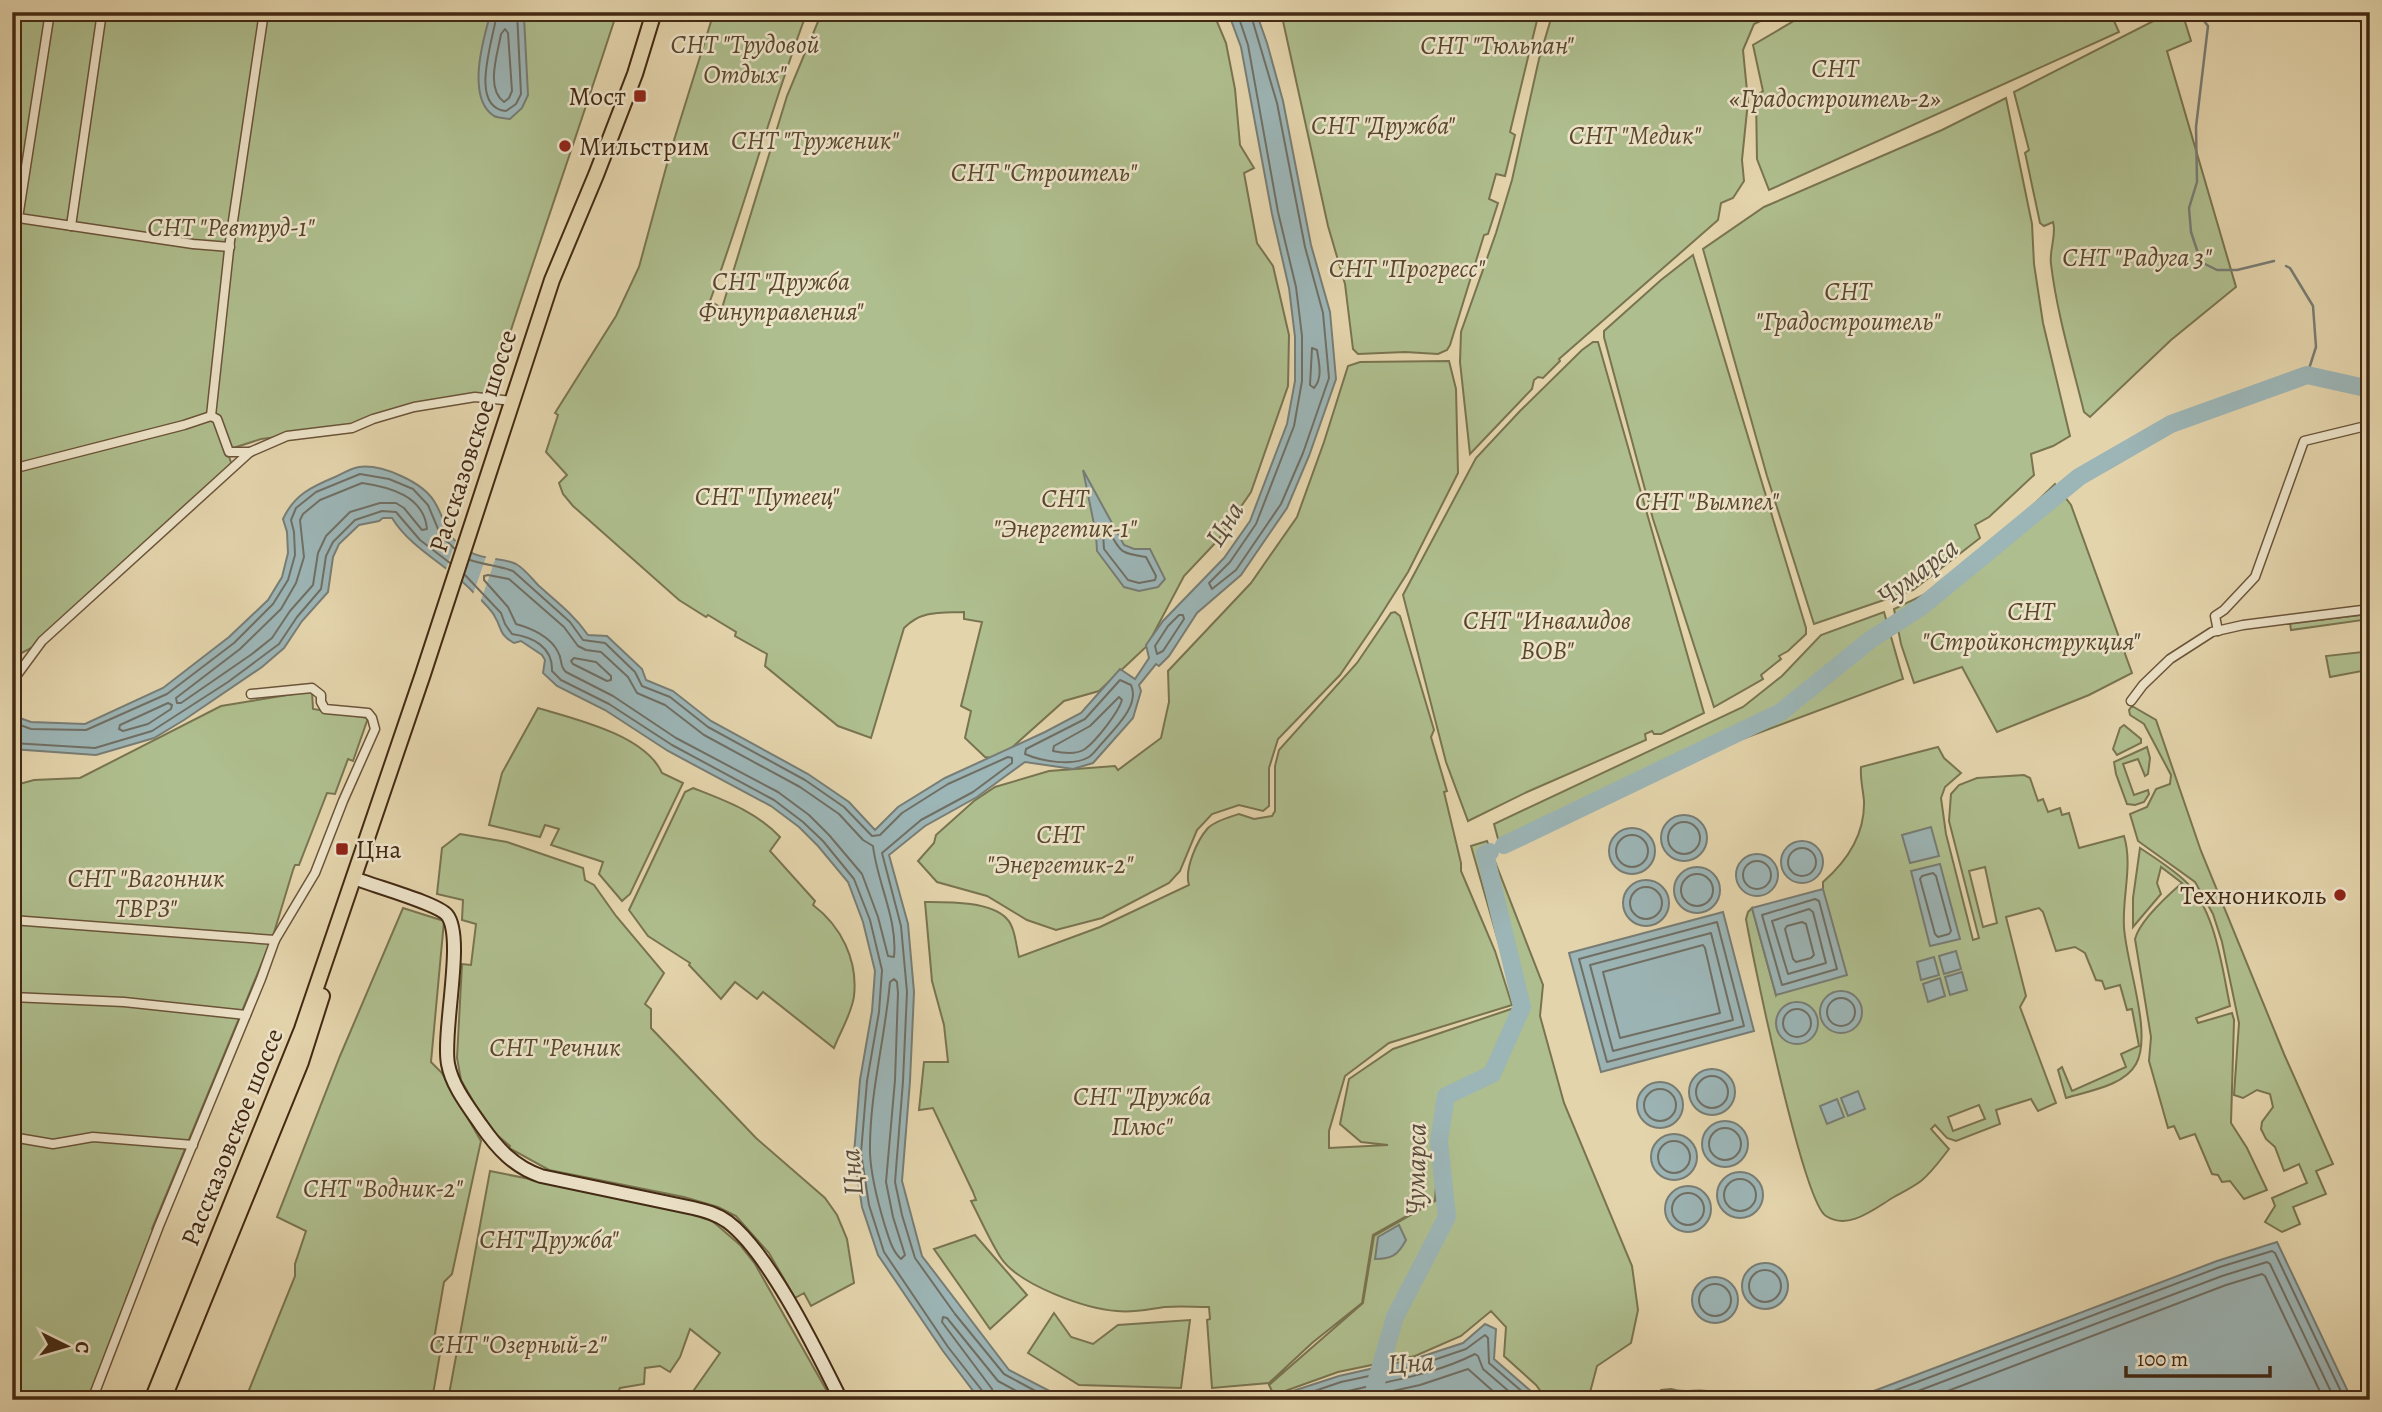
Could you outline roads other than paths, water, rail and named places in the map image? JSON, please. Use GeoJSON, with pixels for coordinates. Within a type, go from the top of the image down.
{"type":"FeatureCollection","features":[{"type":"Feature","properties":{"kind":"main road","name":"Рассказовское шоссе"},"geometry":{"type":"LineString","coordinates":[[152,1400],[302,1029],[423,674],[552,280],[635,74],[654,12]]}},
{"type":"Feature","properties":{"kind":"main road","name":"Рассказовское шоссе"},"geometry":{"type":"LineString","coordinates":[[163,1400],[305,1051],[316,1020],[352,884]]}},
{"type":"Feature","properties":{"kind":"street"},"geometry":{"type":"LineString","coordinates":[[50,12],[15,218],[230,247]]}},
{"type":"Feature","properties":{"kind":"street"},"geometry":{"type":"LineString","coordinates":[[71,226],[102,12]]}},
{"type":"Feature","properties":{"kind":"street"},"geometry":{"type":"LineString","coordinates":[[211,415],[230,247],[264,12]]}},
{"type":"Feature","properties":{"kind":"street"},"geometry":{"type":"LineString","coordinates":[[2364,12],[2370,26]]}},
{"type":"Feature","properties":{"kind":"street"},"geometry":{"type":"LineString","coordinates":[[12,676],[17,675],[42,641],[250,452],[287,436],[352,428],[414,407],[475,397],[512,401]]}},
{"type":"Feature","properties":{"kind":"street"},"geometry":{"type":"LineString","coordinates":[[211,415],[217,419],[229,452],[250,452]]}},
{"type":"Feature","properties":{"kind":"street"},"geometry":{"type":"LineString","coordinates":[[12,469],[184,425],[211,415]]}},
{"type":"Feature","properties":{"kind":"street"},"geometry":{"type":"LineString","coordinates":[[2218,631],[2215,615],[2224,610],[2255,576],[2304,441],[2370,425]]}},
{"type":"Feature","properties":{"kind":"street"},"geometry":{"type":"LineString","coordinates":[[2131,701],[2170,659],[2212,632],[2243,625],[2370,609]]}},
{"type":"Feature","properties":{"kind":"street"},"geometry":{"type":"LineString","coordinates":[[93,1400],[159,1226],[275,940],[315,873],[375,729],[368,713],[325,709],[321,695],[312,688],[251,694]]}},
{"type":"Feature","properties":{"kind":"street"},"geometry":{"type":"LineString","coordinates":[[352,884],[432,904],[446,913],[452,922],[448,1066],[468,1105],[504,1154],[517,1165],[541,1176],[693,1208],[728,1222],[742,1234],[761,1259],[797,1317],[841,1400]]}},
{"type":"Feature","properties":{"kind":"street"},"geometry":{"type":"LineString","coordinates":[[12,920],[275,940]]}},
{"type":"Feature","properties":{"kind":"street"},"geometry":{"type":"LineString","coordinates":[[12,996],[124,1002],[246,1015]]}},
{"type":"Feature","properties":{"kind":"street"},"geometry":{"type":"LineString","coordinates":[[12,1138],[53,1144],[93,1137],[193,1145]]}},
{"type":"Feature","properties":{"kind":"water"},"geometry":{"type":"Polygon","coordinates":[[[491,12],[523,12],[524,17],[528,95],[522,108],[510,119],[494,116],[481,96],[479,67],[491,12]]]}},
{"type":"Feature","properties":{"kind":"water"},"geometry":{"type":"Polygon","coordinates":[[[1228,12],[1256,12],[1267,43],[1283,101],[1311,245],[1330,312],[1336,379],[1309,456],[1287,508],[1241,575],[1197,613],[1169,656],[1159,666],[1156,664],[1139,685],[1141,691],[1133,718],[1093,763],[1073,769],[1025,762],[977,797],[925,826],[889,855],[908,924],[914,992],[902,1181],[922,1256],[1009,1370],[1067,1400],[980,1400],[878,1255],[862,1207],[854,1154],[860,1080],[872,1011],[875,971],[863,922],[848,882],[799,827],[771,806],[668,751],[605,710],[557,686],[543,673],[545,660],[542,655],[521,641],[514,643],[505,637],[485,604],[463,582],[410,539],[392,518],[359,525],[339,544],[333,557],[328,592],[302,621],[284,648],[262,667],[184,720],[154,738],[96,755],[12,749],[12,713],[31,722],[85,724],[163,688],[229,637],[268,600],[282,577],[288,553],[283,519],[292,504],[311,488],[359,467],[390,471],[420,487],[434,501],[450,534],[461,546],[476,555],[519,566],[571,615],[588,635],[607,636],[642,669],[646,680],[673,691],[711,721],[808,774],[849,802],[875,830],[898,807],[945,778],[1081,713],[1120,669],[1135,679],[1149,658],[1146,645],[1163,621],[1224,558],[1250,521],[1287,424],[1295,381],[1295,337],[1289,288],[1272,214],[1241,47],[1228,12]]]}},
{"type":"Feature","properties":{"kind":"water"},"geometry":{"type":"Polygon","coordinates":[[[1083,470],[1124,545],[1134,549],[1150,549],[1165,579],[1158,587],[1139,591],[1124,587],[1097,551],[1083,470]]]}},
{"type":"Feature","properties":{"kind":"water"},"geometry":{"type":"Polygon","coordinates":[[[1684,815],[1700,822],[1707,838],[1700,854],[1684,861],[1668,854],[1661,838],[1668,822],[1684,815]]]}},
{"type":"Feature","properties":{"kind":"water"},"geometry":{"type":"Polygon","coordinates":[[[1931,827],[1939,856],[1910,863],[1902,835],[1931,827]]]}},
{"type":"Feature","properties":{"kind":"water"},"geometry":{"type":"Polygon","coordinates":[[[1632,828],[1648,835],[1655,851],[1648,867],[1632,874],[1616,867],[1609,851],[1616,835],[1632,828]]]}},
{"type":"Feature","properties":{"kind":"water"},"geometry":{"type":"Polygon","coordinates":[[[1802,841],[1817,847],[1823,862],[1817,877],[1802,883],[1787,877],[1781,862],[1787,847],[1802,841]]]}},
{"type":"Feature","properties":{"kind":"water"},"geometry":{"type":"Polygon","coordinates":[[[1757,854],[1772,860],[1778,875],[1772,890],[1757,896],[1742,890],[1736,875],[1742,860],[1757,854]]]}},
{"type":"Feature","properties":{"kind":"water"},"geometry":{"type":"Polygon","coordinates":[[[1940,864],[1960,939],[1930,946],[1911,871],[1940,864]]]}},
{"type":"Feature","properties":{"kind":"water"},"geometry":{"type":"Polygon","coordinates":[[[1697,867],[1713,874],[1720,890],[1713,906],[1697,913],[1681,906],[1674,890],[1681,874],[1697,867]]]}},
{"type":"Feature","properties":{"kind":"water"},"geometry":{"type":"Polygon","coordinates":[[[1646,880],[1662,887],[1669,903],[1662,919],[1646,926],[1630,919],[1623,903],[1630,887],[1646,880]]]}},
{"type":"Feature","properties":{"kind":"water"},"geometry":{"type":"Polygon","coordinates":[[[1823,889],[1847,975],[1776,995],[1752,908],[1823,889]]]}},
{"type":"Feature","properties":{"kind":"water"},"geometry":{"type":"Polygon","coordinates":[[[1723,912],[1754,1031],[1601,1072],[1569,953],[1723,912]]]}},
{"type":"Feature","properties":{"kind":"water"},"geometry":{"type":"Polygon","coordinates":[[[1956,951],[1961,969],[1944,974],[1939,956],[1956,951]]]}},
{"type":"Feature","properties":{"kind":"water"},"geometry":{"type":"Polygon","coordinates":[[[1934,957],[1939,975],[1921,980],[1917,962],[1934,957]]]}},
{"type":"Feature","properties":{"kind":"water"},"geometry":{"type":"Polygon","coordinates":[[[1962,972],[1967,990],[1950,995],[1945,977],[1962,972]]]}},
{"type":"Feature","properties":{"kind":"water"},"geometry":{"type":"Polygon","coordinates":[[[1940,978],[1945,996],[1928,1002],[1923,984],[1940,978]]]}},
{"type":"Feature","properties":{"kind":"water"},"geometry":{"type":"Polygon","coordinates":[[[1841,991],[1856,997],[1862,1012],[1856,1027],[1841,1033],[1826,1027],[1820,1012],[1826,997],[1841,991]]]}},
{"type":"Feature","properties":{"kind":"water"},"geometry":{"type":"Polygon","coordinates":[[[1797,1002],[1812,1008],[1818,1023],[1812,1038],[1797,1044],[1782,1038],[1776,1023],[1782,1008],[1797,1002]]]}},
{"type":"Feature","properties":{"kind":"water"},"geometry":{"type":"Polygon","coordinates":[[[1712,1069],[1728,1076],[1735,1092],[1728,1108],[1712,1115],[1696,1108],[1689,1092],[1696,1076],[1712,1069]]]}},
{"type":"Feature","properties":{"kind":"water"},"geometry":{"type":"Polygon","coordinates":[[[1660,1082],[1676,1089],[1683,1105],[1676,1121],[1660,1128],[1644,1121],[1637,1105],[1644,1089],[1660,1082]]]}},
{"type":"Feature","properties":{"kind":"water"},"geometry":{"type":"Polygon","coordinates":[[[1858,1091],[1865,1109],[1848,1116],[1841,1098],[1858,1091]]]}},
{"type":"Feature","properties":{"kind":"water"},"geometry":{"type":"Polygon","coordinates":[[[1837,1099],[1844,1117],[1827,1124],[1820,1106],[1837,1099]]]}},
{"type":"Feature","properties":{"kind":"water"},"geometry":{"type":"Polygon","coordinates":[[[1725,1121],[1741,1128],[1748,1144],[1741,1160],[1725,1167],[1709,1160],[1702,1144],[1709,1128],[1725,1121]]]}},
{"type":"Feature","properties":{"kind":"water"},"geometry":{"type":"Polygon","coordinates":[[[1674,1134],[1690,1141],[1697,1157],[1690,1173],[1674,1180],[1658,1173],[1651,1157],[1658,1141],[1674,1134]]]}},
{"type":"Feature","properties":{"kind":"water"},"geometry":{"type":"Polygon","coordinates":[[[1740,1172],[1756,1179],[1763,1195],[1756,1211],[1740,1218],[1724,1211],[1717,1195],[1724,1179],[1740,1172]]]}},
{"type":"Feature","properties":{"kind":"water"},"geometry":{"type":"Polygon","coordinates":[[[1688,1186],[1704,1193],[1711,1209],[1704,1225],[1688,1232],[1672,1225],[1665,1209],[1672,1193],[1688,1186]]]}},
{"type":"Feature","properties":{"kind":"water"},"geometry":{"type":"Polygon","coordinates":[[[1399,1225],[1406,1240],[1400,1249],[1390,1257],[1375,1259],[1378,1237],[1399,1225]]]}},
{"type":"Feature","properties":{"kind":"water"},"geometry":{"type":"Polygon","coordinates":[[[2277,1242],[2352,1400],[1850,1400],[2217,1261],[2277,1242]]]}},
{"type":"Feature","properties":{"kind":"water"},"geometry":{"type":"Polygon","coordinates":[[[1765,1263],[1781,1270],[1788,1286],[1781,1302],[1765,1309],[1749,1302],[1742,1286],[1749,1270],[1765,1263]]]}},
{"type":"Feature","properties":{"kind":"water"},"geometry":{"type":"Polygon","coordinates":[[[1715,1277],[1731,1284],[1738,1300],[1731,1316],[1715,1323],[1699,1316],[1692,1300],[1699,1284],[1715,1277]]]}},
{"type":"Feature","properties":{"kind":"water","name":"Цна"},"geometry":{"type":"Polygon","coordinates":[[[1485,1324],[1496,1329],[1494,1359],[1541,1400],[1265,1400],[1339,1376],[1414,1359],[1463,1343],[1485,1324]]]}},
{"type":"Feature","properties":{"kind":"waterway"},"geometry":{"type":"LineString","coordinates":[[2197,12],[2208,26],[2196,127],[2197,182],[2189,208],[2191,232],[2201,262],[2217,270],[2237,270],[2274,261]]}},
{"type":"Feature","properties":{"kind":"waterway"},"geometry":{"type":"LineString","coordinates":[[2286,266],[2290,268],[2313,306],[2316,347],[2307,375]]}},
{"type":"Feature","properties":{"kind":"waterway","name":"Чумарса"},"geometry":{"type":"LineString","coordinates":[[1504,845],[1781,712],[1870,640],[1921,607],[2079,477],[2171,424],[2307,375],[2370,389]]}},
{"type":"Feature","properties":{"kind":"waterway","name":"Чумарса"},"geometry":{"type":"LineString","coordinates":[[1375,1386],[1395,1317],[1447,1217],[1439,1141],[1446,1096],[1492,1074],[1522,1007],[1485,854],[1490,852]]}},
{"type":"Feature","properties":{"kind":"place","name":"Мост"},"geometry":{"type":"Point","coordinates":[640,96]}},
{"type":"Feature","properties":{"kind":"place","name":"Мильстрим"},"geometry":{"type":"Point","coordinates":[565,146]}},
{"type":"Feature","properties":{"kind":"place","name":"Цна"},"geometry":{"type":"Point","coordinates":[342,849]}},
{"type":"Feature","properties":{"kind":"place","name":"Технониколь"},"geometry":{"type":"Point","coordinates":[2340,895]}},
{"type":"Feature","properties":{"kind":"park label","name":"СНТ \"Тюльпан\""},"geometry":{"type":"Point","coordinates":[1497,45]}},
{"type":"Feature","properties":{"kind":"park label","name":"СНТ \"Трудовой Отдых\""},"geometry":{"type":"Point","coordinates":[745,59]}},
{"type":"Feature","properties":{"kind":"park label","name":"СНТ «Градостроитель-2»"},"geometry":{"type":"Point","coordinates":[1835,83]}},
{"type":"Feature","properties":{"kind":"park label","name":"СНТ \"Дружба\""},"geometry":{"type":"Point","coordinates":[1383,125]}},
{"type":"Feature","properties":{"kind":"park label","name":"СНТ \"Медик\""},"geometry":{"type":"Point","coordinates":[1635,135]}},
{"type":"Feature","properties":{"kind":"park label","name":"СНТ \"Труженик\""},"geometry":{"type":"Point","coordinates":[815,140]}},
{"type":"Feature","properties":{"kind":"park label","name":"СНТ \"Строитель\""},"geometry":{"type":"Point","coordinates":[1044,172]}},
{"type":"Feature","properties":{"kind":"park label","name":"СНТ \"Ревтруд-1\""},"geometry":{"type":"Point","coordinates":[231,227]}},
{"type":"Feature","properties":{"kind":"park label","name":"СНТ \"Радуга 3\""},"geometry":{"type":"Point","coordinates":[2137,257]}},
{"type":"Feature","properties":{"kind":"park label","name":"СНТ \"Прогресс\""},"geometry":{"type":"Point","coordinates":[1407,268]}},
{"type":"Feature","properties":{"kind":"park label","name":"СНТ \"Дружба Финуправления\""},"geometry":{"type":"Point","coordinates":[781,296]}},
{"type":"Feature","properties":{"kind":"park label","name":"СНТ \"Градостроитель\""},"geometry":{"type":"Point","coordinates":[1848,306]}},
{"type":"Feature","properties":{"kind":"park label","name":"СНТ \"Путеец\""},"geometry":{"type":"Point","coordinates":[767,496]}},
{"type":"Feature","properties":{"kind":"park label","name":"СНТ \"Вымпел\""},"geometry":{"type":"Point","coordinates":[1707,501]}},
{"type":"Feature","properties":{"kind":"park label","name":"СНТ \"Энергетик-1\""},"geometry":{"type":"Point","coordinates":[1065,513]}},
{"type":"Feature","properties":{"kind":"park label","name":"СНТ \"Стройконструкция\""},"geometry":{"type":"Point","coordinates":[2031,626]}},
{"type":"Feature","properties":{"kind":"park label","name":"СНТ \"Инвалидов ВОВ\""},"geometry":{"type":"Point","coordinates":[1547,635]}},
{"type":"Feature","properties":{"kind":"park label","name":"СНТ \"Энергетик-2\""},"geometry":{"type":"Point","coordinates":[1060,849]}},
{"type":"Feature","properties":{"kind":"park label","name":"СНТ \"Вагонник ТВРЗ\""},"geometry":{"type":"Point","coordinates":[146,893]}},
{"type":"Feature","properties":{"kind":"park label","name":"СНТ \"Речник"},"geometry":{"type":"Point","coordinates":[555,1047]}},
{"type":"Feature","properties":{"kind":"park label","name":"СНТ \"Дружба Плюс\""},"geometry":{"type":"Point","coordinates":[1142,1111]}},
{"type":"Feature","properties":{"kind":"park label","name":"СНТ \"Водник-2\""},"geometry":{"type":"Point","coordinates":[383,1188]}},
{"type":"Feature","properties":{"kind":"park label","name":"СНТ\"Дружба\""},"geometry":{"type":"Point","coordinates":[549,1239]}},
{"type":"Feature","properties":{"kind":"park label","name":"СНТ \"Озерный-2\""},"geometry":{"type":"Point","coordinates":[518,1344]}}]}
